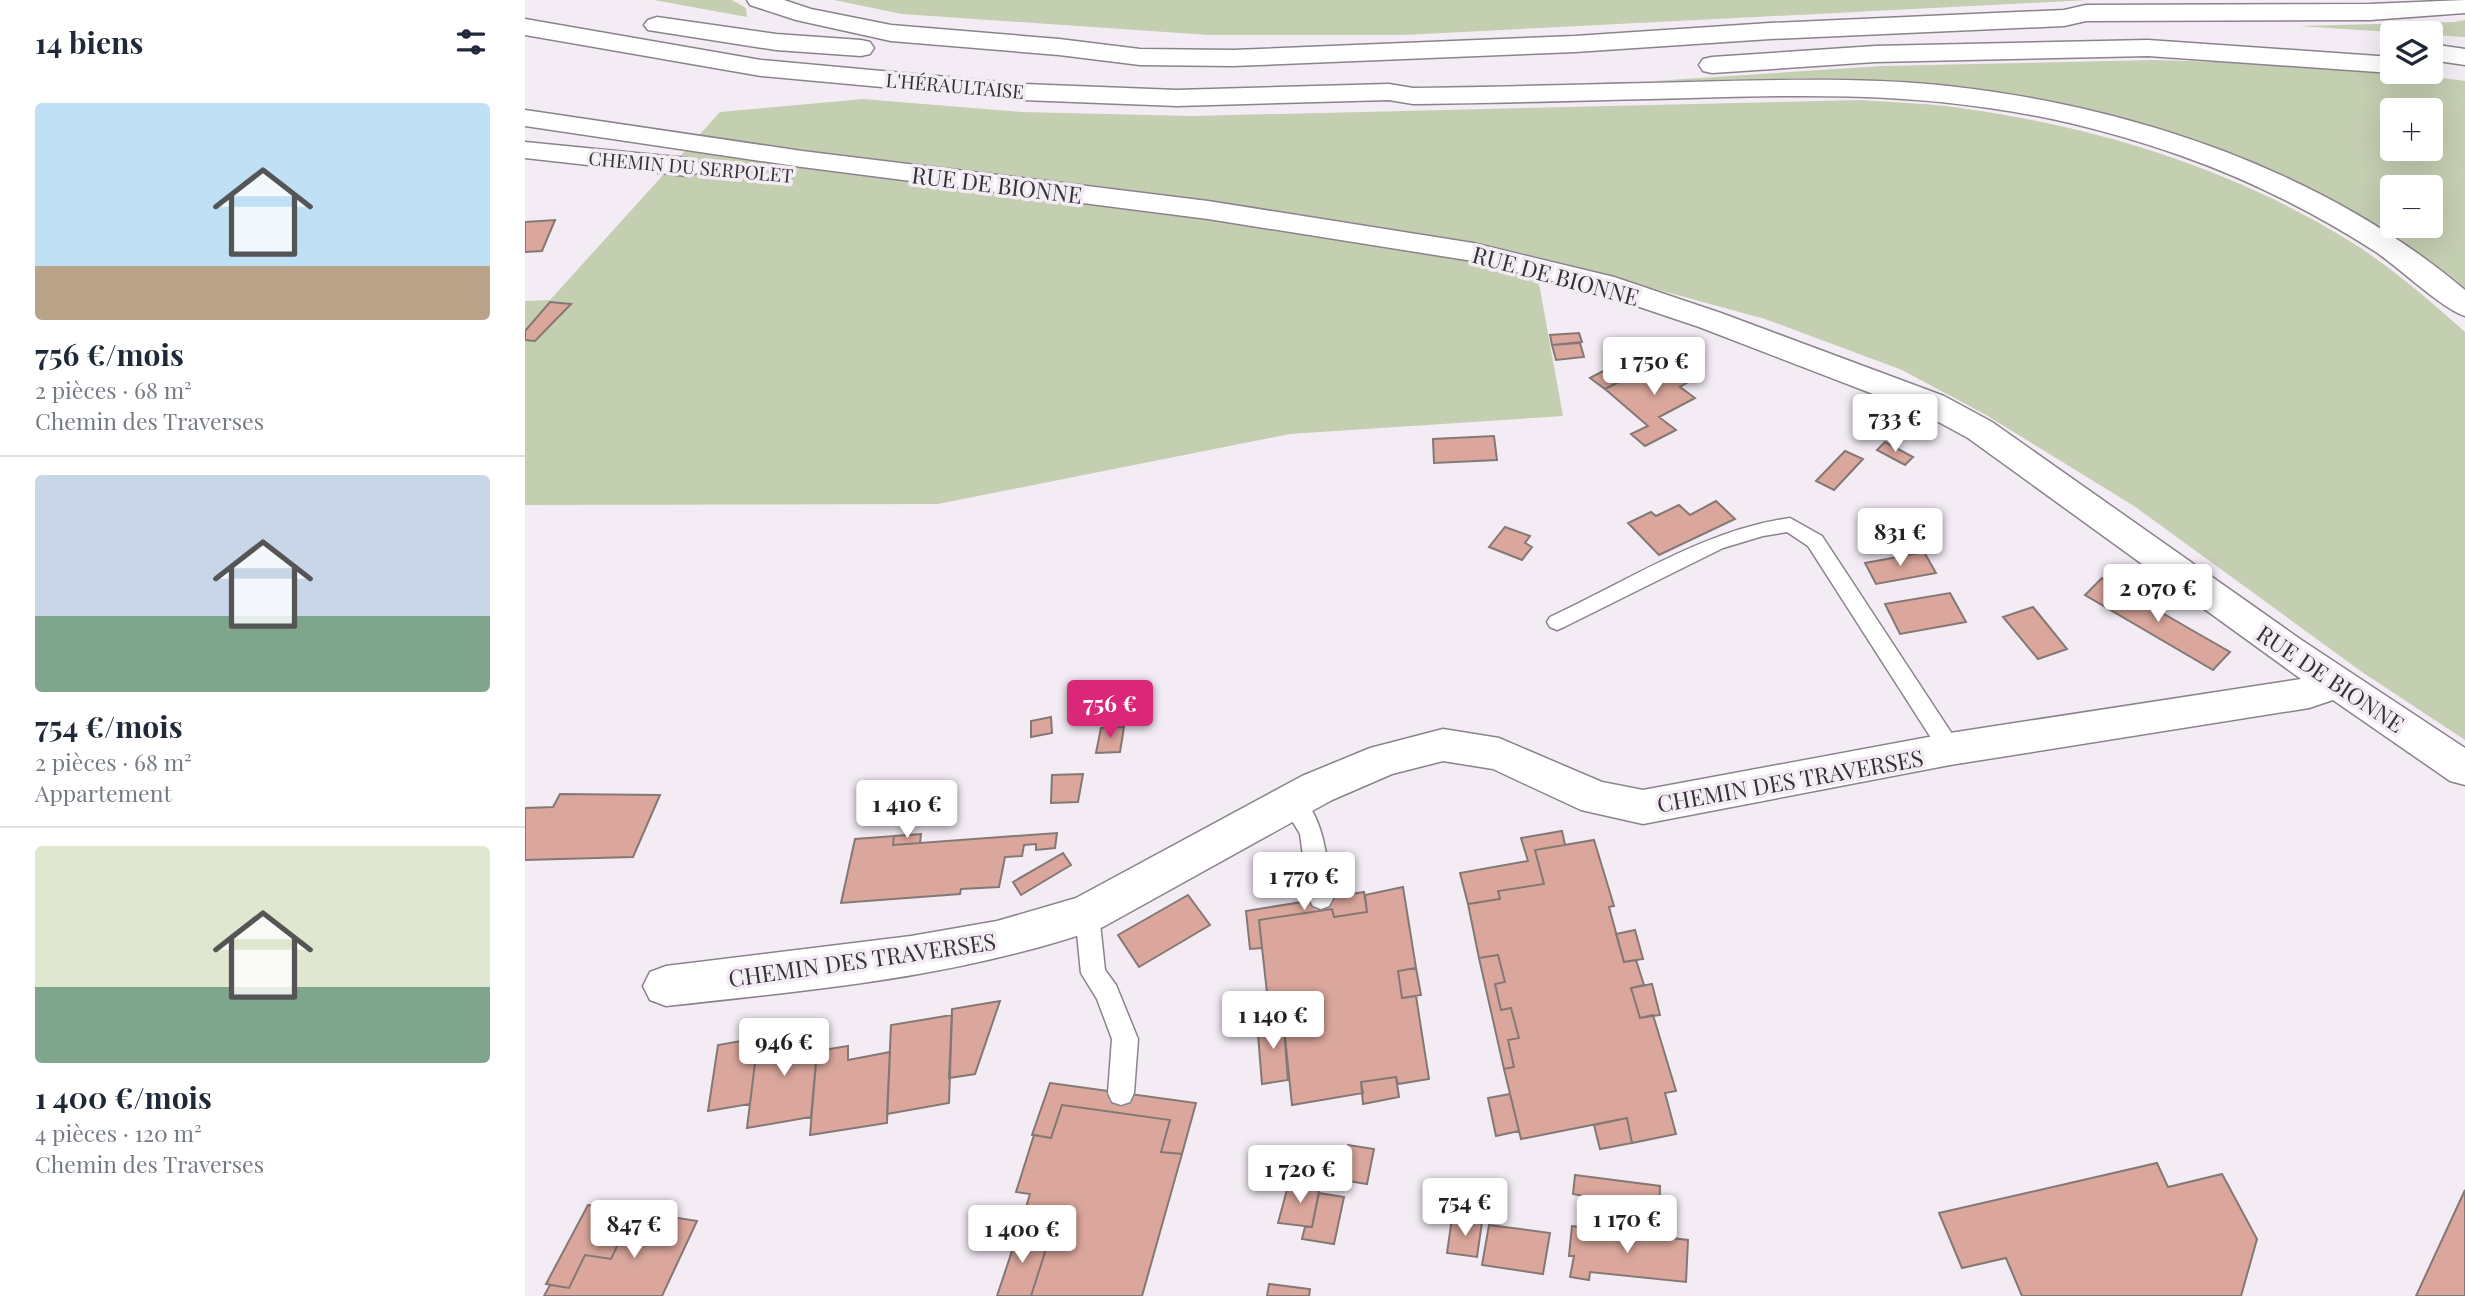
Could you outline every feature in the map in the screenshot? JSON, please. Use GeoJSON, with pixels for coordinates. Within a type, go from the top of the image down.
{"type":"FeatureCollection","features":[{"type":"Feature","properties":{"kind":"main road"},"geometry":{"type":"LineString","coordinates":[[759,0],[805,15],[891,33],[1059,47],[1140,57],[1233,58],[1575,44],[1770,31],[2064,18],[2086,13],[2370,12],[2465,5]]}},
{"type":"Feature","properties":{"kind":"main road","name":"L'HÉRAULTAISE"},"geometry":{"type":"LineString","coordinates":[[532,16],[565,12],[776,42],[1044,60],[1140,57]]}},
{"type":"Feature","properties":{"kind":"main road","name":"L'HÉRAULTAISE"},"geometry":{"type":"LineString","coordinates":[[532,16],[761,68],[1023,92],[1177,98],[1389,92]]}},
{"type":"Feature","properties":{"kind":"main road"},"geometry":{"type":"LineString","coordinates":[[2064,18],[2091,25],[2301,37],[2380,47]]}},
{"type":"Feature","properties":{"kind":"main road"},"geometry":{"type":"LineString","coordinates":[[1389,92],[1410,85],[1727,63],[2002,50],[2148,48],[2380,64]]}},
{"type":"Feature","properties":{"kind":"main road"},"geometry":{"type":"LineString","coordinates":[[2443,54],[2465,57]]}},
{"type":"Feature","properties":{"kind":"main road"},"geometry":{"type":"LineString","coordinates":[[2443,72],[2465,75]]}},
{"type":"Feature","properties":{"kind":"main road"},"geometry":{"type":"LineString","coordinates":[[1389,92],[1413,96],[1811,87],[1896,91],[2031,106],[2123,128],[2212,157],[2305,197],[2373,237],[2445,288],[2465,306]]}},
{"type":"Feature","properties":{"kind":"main road","name":"RUE DE BIONNE"},"geometry":{"type":"LineString","coordinates":[[525,118],[857,166],[1207,210],[1473,252],[1603,284],[1710,320],[1932,404],[1980,430],[2336,684],[2465,769]]}},
{"type":"Feature","properties":{"kind":"main road","name":"CHEMIN DU SERPOLET"},"geometry":{"type":"LineString","coordinates":[[525,150],[803,176],[857,166]]}},
{"type":"Feature","properties":{"kind":"main road","name":"CHEMIN DES TRAVERSES"},"geometry":{"type":"LineString","coordinates":[[666,986],[911,956],[997,940],[1087,914],[1317,788],[1384,760],[1443,745],[1499,754],[1596,798],[1643,807],[1685,802],[1950,749],[2309,693],[2336,684]]}},
{"type":"Feature","properties":{"kind":"lane"},"geometry":{"type":"LineString","coordinates":[[1557,622],[1622,592],[1716,542],[1762,529],[1790,525],[1815,541],[1950,749]]}},
{"type":"Feature","properties":{"kind":"lane"},"geometry":{"type":"LineString","coordinates":[[1292,802],[1311,832],[1321,899]]}},
{"type":"Feature","properties":{"kind":"lane"},"geometry":{"type":"LineString","coordinates":[[1087,914],[1093,973],[1107,993],[1125,1039],[1121,1093]]}},
{"type":"Feature","properties":{"kind":"green space"},"geometry":{"type":"Polygon","coordinates":[[[654,0],[732,0],[746,8],[747,17],[654,0]]]}},
{"type":"Feature","properties":{"kind":"green space"},"geometry":{"type":"Polygon","coordinates":[[[834,0],[2089,0],[1404,35],[1209,35],[902,14],[834,0]]]}},
{"type":"Feature","properties":{"kind":"green space"},"geometry":{"type":"Polygon","coordinates":[[[2465,20],[2465,37],[2443,36],[2443,22],[2465,20]]]}},
{"type":"Feature","properties":{"kind":"green space"},"geometry":{"type":"Polygon","coordinates":[[[2380,24],[2380,31],[2299,26],[2380,24]]]}},
{"type":"Feature","properties":{"kind":"green space"},"geometry":{"type":"Polygon","coordinates":[[[2154,60],[2380,71],[2380,84],[2443,84],[2443,78],[2465,81],[2465,288],[2395,238],[2443,238],[2443,175],[2380,175],[2380,229],[2303,187],[2225,152],[2144,124],[2060,103],[1973,88],[1882,81],[1654,81],[1882,66],[2154,60]]]}},
{"type":"Feature","properties":{"kind":"green space"},"geometry":{"type":"Polygon","coordinates":[[[863,99],[1021,112],[1193,116],[1861,100],[1941,105],[2066,127],[2116,140],[2212,172],[2304,215],[2364,250],[2423,295],[2465,332],[2465,740],[2362,672],[2134,506],[1986,415],[1902,370],[1765,319],[1534,256],[1563,416],[1290,434],[938,504],[525,505],[525,301],[550,300],[720,112],[863,99]]]}},
{"type":"Feature","properties":{"kind":"building"},"geometry":{"type":"Polygon","coordinates":[[[555,220],[542,251],[525,252],[525,222],[555,220]]]}},
{"type":"Feature","properties":{"kind":"building"},"geometry":{"type":"Polygon","coordinates":[[[550,302],[571,304],[535,341],[525,340],[525,331],[550,302]]]}},
{"type":"Feature","properties":{"kind":"building"},"geometry":{"type":"Polygon","coordinates":[[[1579,333],[1582,342],[1552,345],[1550,335],[1579,333]]]}},
{"type":"Feature","properties":{"kind":"building"},"geometry":{"type":"Polygon","coordinates":[[[1580,343],[1584,357],[1556,360],[1552,345],[1580,343]]]}},
{"type":"Feature","properties":{"kind":"building"},"geometry":{"type":"Polygon","coordinates":[[[1647,348],[1662,360],[1605,389],[1590,378],[1647,348]]]}},
{"type":"Feature","properties":{"kind":"building"},"geometry":{"type":"Polygon","coordinates":[[[1668,357],[1695,378],[1680,387],[1695,398],[1659,417],[1676,430],[1645,446],[1631,434],[1648,426],[1605,389],[1668,357]]]}},
{"type":"Feature","properties":{"kind":"building"},"geometry":{"type":"Polygon","coordinates":[[[1494,436],[1497,460],[1434,463],[1433,439],[1494,436]]]}},
{"type":"Feature","properties":{"kind":"building"},"geometry":{"type":"Polygon","coordinates":[[[1885,442],[1913,457],[1905,465],[1877,450],[1885,442]]]}},
{"type":"Feature","properties":{"kind":"building"},"geometry":{"type":"Polygon","coordinates":[[[1845,451],[1863,459],[1834,490],[1816,481],[1845,451]]]}},
{"type":"Feature","properties":{"kind":"building"},"geometry":{"type":"Polygon","coordinates":[[[1716,501],[1735,519],[1659,555],[1628,523],[1651,512],[1656,516],[1679,505],[1690,515],[1716,501]]]}},
{"type":"Feature","properties":{"kind":"building"},"geometry":{"type":"Polygon","coordinates":[[[1505,527],[1530,536],[1525,543],[1532,547],[1522,560],[1489,547],[1505,527]]]}},
{"type":"Feature","properties":{"kind":"building"},"geometry":{"type":"Polygon","coordinates":[[[1924,552],[1936,573],[1876,584],[1865,563],[1924,552]]]}},
{"type":"Feature","properties":{"kind":"building"},"geometry":{"type":"Polygon","coordinates":[[[2102,578],[2230,652],[2213,670],[2085,595],[2102,578]]]}},
{"type":"Feature","properties":{"kind":"building"},"geometry":{"type":"Polygon","coordinates":[[[1950,593],[1966,622],[1900,634],[1885,604],[1950,593]]]}},
{"type":"Feature","properties":{"kind":"building"},"geometry":{"type":"Polygon","coordinates":[[[2033,607],[2067,649],[2038,659],[2003,617],[2033,607]]]}},
{"type":"Feature","properties":{"kind":"building"},"geometry":{"type":"Polygon","coordinates":[[[1051,717],[1052,733],[1031,737],[1031,721],[1051,717]]]}},
{"type":"Feature","properties":{"kind":"building"},"geometry":{"type":"Polygon","coordinates":[[[1124,727],[1120,752],[1096,753],[1101,728],[1124,727]]]}},
{"type":"Feature","properties":{"kind":"building"},"geometry":{"type":"Polygon","coordinates":[[[1083,774],[1078,802],[1051,803],[1052,775],[1083,774]]]}},
{"type":"Feature","properties":{"kind":"building"},"geometry":{"type":"Polygon","coordinates":[[[560,794],[660,795],[633,857],[525,860],[525,808],[553,807],[560,794]]]}},
{"type":"Feature","properties":{"kind":"building"},"geometry":{"type":"Polygon","coordinates":[[[1562,831],[1565,845],[1535,850],[1544,884],[1498,891],[1500,899],[1468,904],[1460,873],[1528,861],[1521,838],[1562,831]]]}},
{"type":"Feature","properties":{"kind":"building"},"geometry":{"type":"Polygon","coordinates":[[[1057,833],[1055,848],[1036,850],[1036,844],[1024,845],[1022,856],[1005,857],[999,887],[961,889],[960,894],[841,903],[855,839],[894,836],[893,845],[1057,833]]]}},
{"type":"Feature","properties":{"kind":"building"},"geometry":{"type":"Polygon","coordinates":[[[921,834],[920,843],[893,845],[894,836],[921,834]]]}},
{"type":"Feature","properties":{"kind":"building"},"geometry":{"type":"Polygon","coordinates":[[[1594,840],[1614,906],[1609,907],[1624,962],[1636,960],[1644,985],[1631,988],[1640,1018],[1653,1015],[1676,1091],[1665,1093],[1676,1134],[1632,1143],[1627,1118],[1521,1139],[1504,1069],[1514,1067],[1508,1040],[1519,1038],[1511,1008],[1501,1010],[1495,984],[1505,982],[1498,955],[1479,958],[1468,904],[1500,899],[1498,891],[1544,884],[1535,850],[1594,840]]]}},
{"type":"Feature","properties":{"kind":"building"},"geometry":{"type":"Polygon","coordinates":[[[1063,853],[1071,865],[1021,895],[1013,882],[1063,853]]]}},
{"type":"Feature","properties":{"kind":"building"},"geometry":{"type":"Polygon","coordinates":[[[1403,887],[1416,968],[1398,971],[1402,998],[1416,996],[1429,1079],[1398,1084],[1396,1077],[1361,1082],[1363,1093],[1292,1105],[1283,1018],[1270,1020],[1259,920],[1332,909],[1334,917],[1367,912],[1365,895],[1403,887]]]}},
{"type":"Feature","properties":{"kind":"building"},"geometry":{"type":"Polygon","coordinates":[[[1364,892],[1367,912],[1334,917],[1332,909],[1259,920],[1262,948],[1250,949],[1246,911],[1364,892]]]}},
{"type":"Feature","properties":{"kind":"building"},"geometry":{"type":"Polygon","coordinates":[[[1188,895],[1210,925],[1139,967],[1118,935],[1188,895]]]}},
{"type":"Feature","properties":{"kind":"building"},"geometry":{"type":"Polygon","coordinates":[[[1635,930],[1643,959],[1624,962],[1616,934],[1635,930]]]}},
{"type":"Feature","properties":{"kind":"building"},"geometry":{"type":"Polygon","coordinates":[[[1498,955],[1505,982],[1495,984],[1501,1010],[1511,1008],[1519,1038],[1508,1040],[1514,1067],[1504,1069],[1479,958],[1498,955]]]}},
{"type":"Feature","properties":{"kind":"building"},"geometry":{"type":"Polygon","coordinates":[[[1416,968],[1421,995],[1402,998],[1398,971],[1416,968]]]}},
{"type":"Feature","properties":{"kind":"building"},"geometry":{"type":"Polygon","coordinates":[[[1652,984],[1660,1015],[1640,1018],[1631,988],[1652,984]]]}},
{"type":"Feature","properties":{"kind":"building"},"geometry":{"type":"Polygon","coordinates":[[[1000,1001],[975,1074],[949,1078],[952,1009],[1000,1001]]]}},
{"type":"Feature","properties":{"kind":"building"},"geometry":{"type":"Polygon","coordinates":[[[952,1015],[949,1103],[887,1114],[891,1025],[952,1015]]]}},
{"type":"Feature","properties":{"kind":"building"},"geometry":{"type":"Polygon","coordinates":[[[1283,1018],[1288,1080],[1262,1084],[1257,1022],[1283,1018]]]}},
{"type":"Feature","properties":{"kind":"building"},"geometry":{"type":"Polygon","coordinates":[[[819,1028],[811,1117],[747,1128],[758,1038],[819,1028]]]}},
{"type":"Feature","properties":{"kind":"building"},"geometry":{"type":"Polygon","coordinates":[[[758,1038],[750,1104],[708,1111],[718,1045],[758,1038]]]}},
{"type":"Feature","properties":{"kind":"building"},"geometry":{"type":"Polygon","coordinates":[[[848,1046],[848,1060],[890,1052],[887,1123],[810,1135],[817,1051],[848,1046]]]}},
{"type":"Feature","properties":{"kind":"building"},"geometry":{"type":"Polygon","coordinates":[[[1396,1077],[1399,1097],[1363,1104],[1361,1082],[1396,1077]]]}},
{"type":"Feature","properties":{"kind":"building"},"geometry":{"type":"Polygon","coordinates":[[[1050,1083],[1196,1103],[1182,1154],[1161,1152],[1170,1120],[1062,1105],[1051,1138],[1032,1135],[1050,1083]]]}},
{"type":"Feature","properties":{"kind":"building"},"geometry":{"type":"Polygon","coordinates":[[[1510,1094],[1519,1131],[1496,1136],[1488,1098],[1510,1094]]]}},
{"type":"Feature","properties":{"kind":"building"},"geometry":{"type":"Polygon","coordinates":[[[1062,1105],[1170,1120],[1161,1152],[1182,1154],[1142,1296],[1031,1296],[1046,1249],[1028,1247],[1035,1223],[1022,1221],[1030,1194],[1016,1192],[1034,1135],[1051,1138],[1062,1105]]]}},
{"type":"Feature","properties":{"kind":"building"},"geometry":{"type":"Polygon","coordinates":[[[1627,1118],[1632,1143],[1600,1149],[1594,1125],[1627,1118]]]}},
{"type":"Feature","properties":{"kind":"building"},"geometry":{"type":"Polygon","coordinates":[[[1348,1145],[1374,1149],[1367,1184],[1342,1180],[1348,1145]]]}},
{"type":"Feature","properties":{"kind":"building"},"geometry":{"type":"Polygon","coordinates":[[[2157,1163],[2168,1187],[2222,1174],[2257,1239],[2241,1296],[2022,1296],[2006,1258],[1962,1268],[1939,1213],[2157,1163]]]}},
{"type":"Feature","properties":{"kind":"building"},"geometry":{"type":"Polygon","coordinates":[[[1575,1175],[1660,1186],[1659,1223],[1581,1214],[1584,1196],[1573,1194],[1575,1175]]]}},
{"type":"Feature","properties":{"kind":"building"},"geometry":{"type":"Polygon","coordinates":[[[1289,1182],[1320,1186],[1312,1227],[1278,1223],[1289,1182]]]}},
{"type":"Feature","properties":{"kind":"building"},"geometry":{"type":"Polygon","coordinates":[[[2465,1190],[2465,1296],[2416,1296],[2465,1190]]]}},
{"type":"Feature","properties":{"kind":"building"},"geometry":{"type":"Polygon","coordinates":[[[1319,1193],[1344,1197],[1334,1244],[1302,1239],[1305,1227],[1312,1227],[1319,1193]]]}},
{"type":"Feature","properties":{"kind":"building"},"geometry":{"type":"Polygon","coordinates":[[[588,1205],[634,1211],[611,1259],[585,1255],[569,1288],[546,1284],[588,1205]]]}},
{"type":"Feature","properties":{"kind":"building"},"geometry":{"type":"Polygon","coordinates":[[[634,1211],[697,1221],[662,1296],[544,1296],[550,1285],[569,1288],[585,1255],[611,1259],[634,1211]]]}},
{"type":"Feature","properties":{"kind":"building"},"geometry":{"type":"Polygon","coordinates":[[[1452,1218],[1482,1222],[1477,1257],[1447,1253],[1452,1218]]]}},
{"type":"Feature","properties":{"kind":"building"},"geometry":{"type":"Polygon","coordinates":[[[1022,1221],[1035,1223],[1028,1247],[1046,1249],[1031,1296],[997,1296],[1022,1221]]]}},
{"type":"Feature","properties":{"kind":"building"},"geometry":{"type":"Polygon","coordinates":[[[1489,1225],[1550,1233],[1543,1274],[1482,1265],[1489,1225]]]}},
{"type":"Feature","properties":{"kind":"building"},"geometry":{"type":"Polygon","coordinates":[[[1572,1226],[1688,1240],[1686,1282],[1590,1272],[1589,1280],[1570,1277],[1574,1256],[1569,1256],[1572,1226]]]}},
{"type":"Feature","properties":{"kind":"building"},"geometry":{"type":"Polygon","coordinates":[[[1269,1284],[1310,1289],[1309,1296],[1267,1296],[1269,1284]]]}}]}
